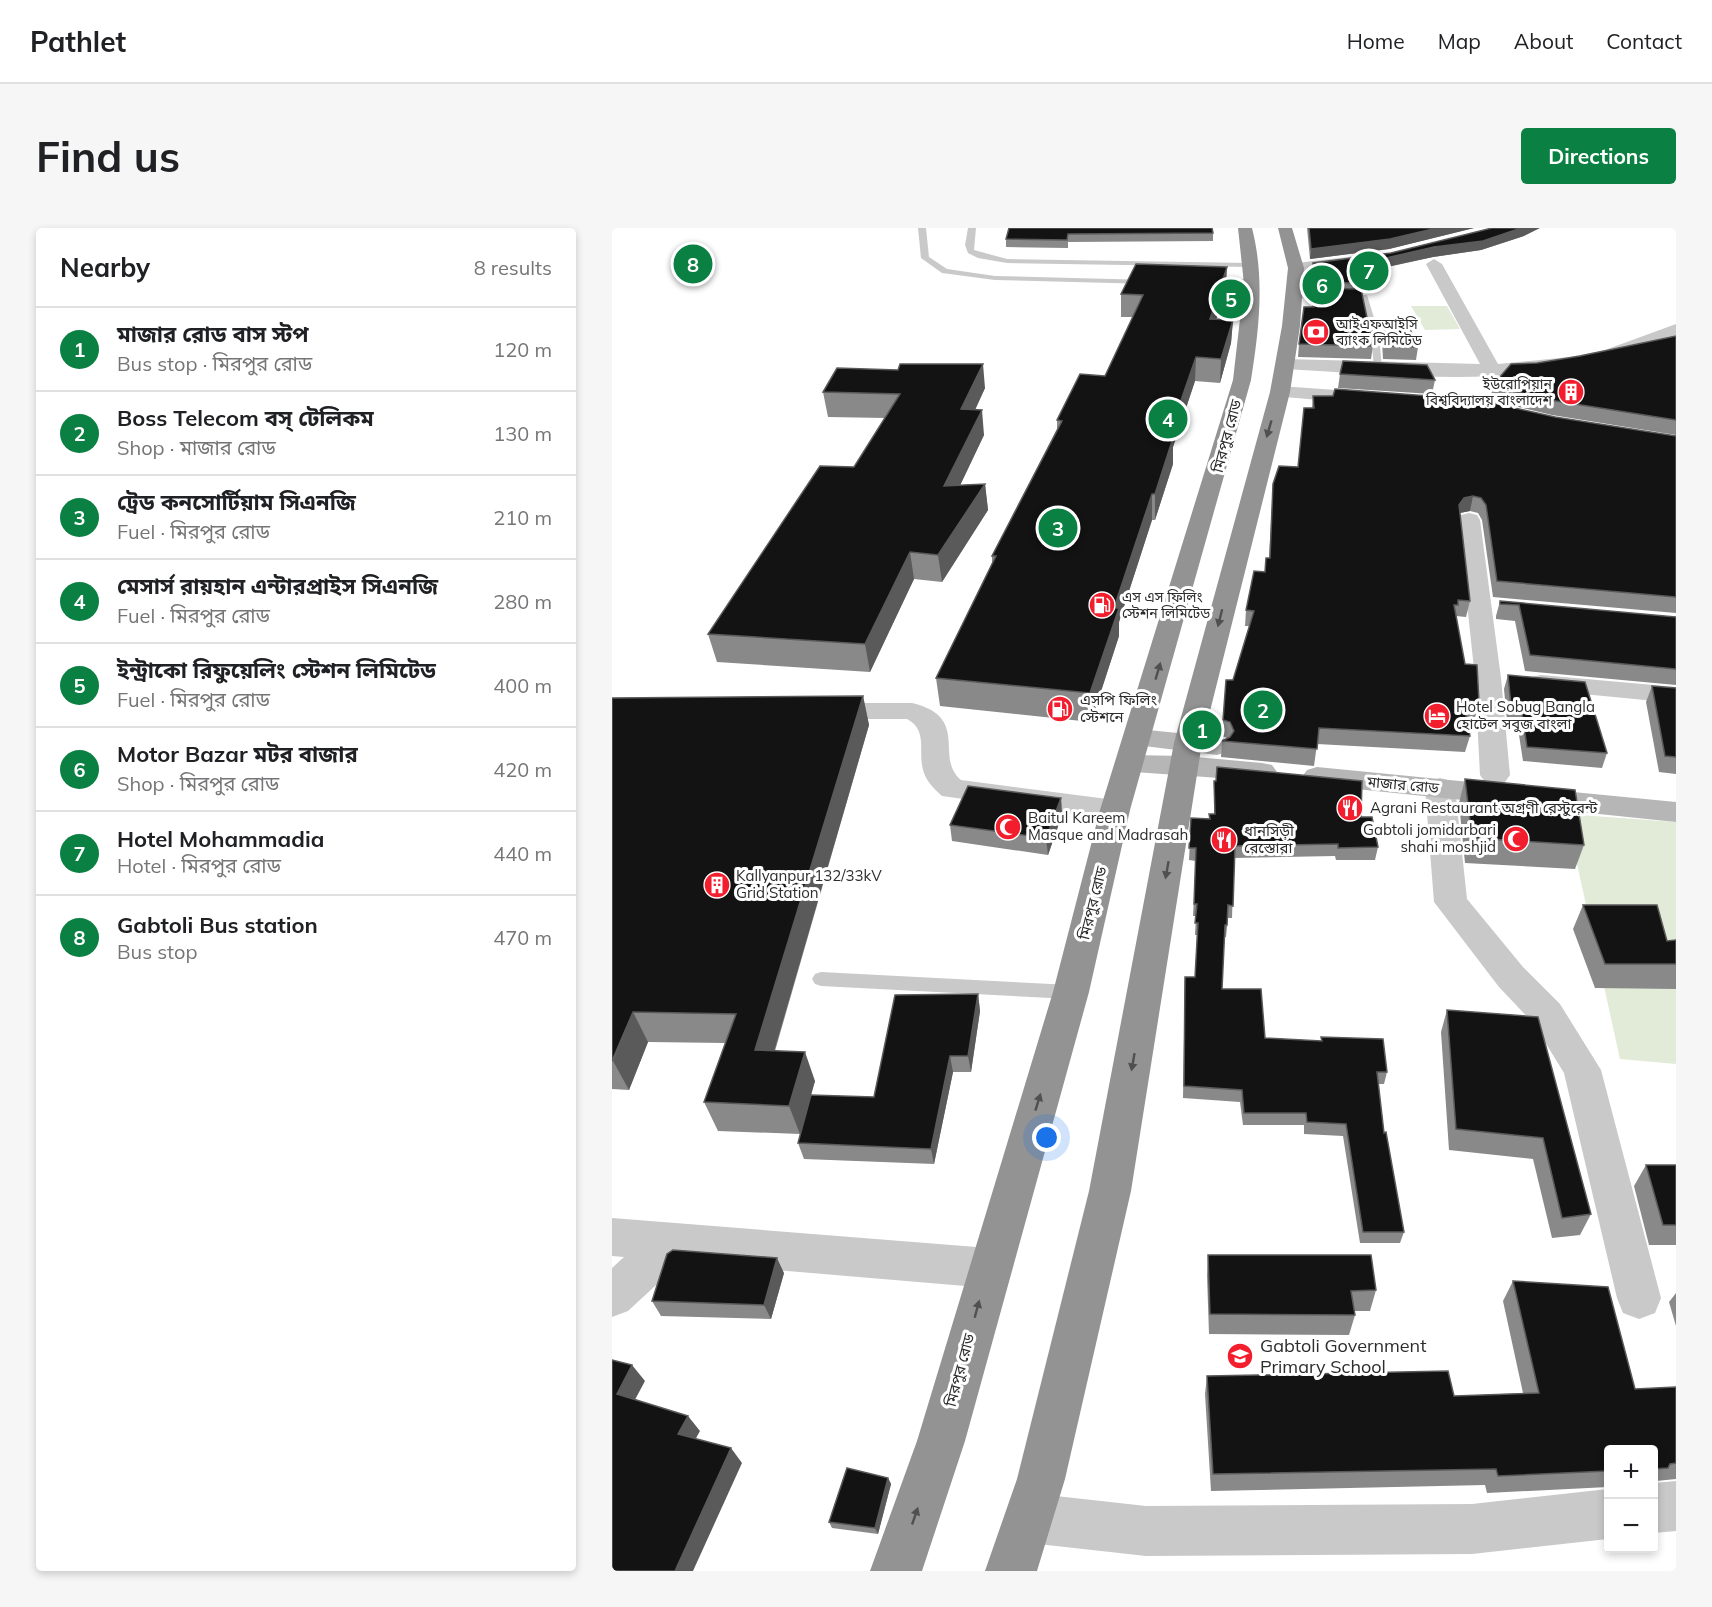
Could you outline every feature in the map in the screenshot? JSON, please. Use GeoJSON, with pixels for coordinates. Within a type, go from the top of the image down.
{"type":"FeatureCollection","features":[{"type":"Feature","properties":{"kind":"highway","name":"মিরপুর রোড"},"geometry":{"type":"LineString","coordinates":[[896,1571],[941,1441],[989,1268],[1071,992],[1115,810],[1242,380],[1251,325],[1251,273],[1245,228]]}},
{"type":"Feature","properties":{"kind":"highway"},"geometry":{"type":"LineString","coordinates":[[1011,1571],[1041,1479],[1110,1191],[1187,754],[1282,378],[1295,282],[1285,228]]}},
{"type":"Feature","properties":{"kind":"main road","name":"মাজার রোড"},"geometry":{"type":"LineString","coordinates":[[1134,751],[1187,754],[1294,754],[1676,793]]}},
{"type":"Feature","properties":{"kind":"main road","name":"মাজার রোড"},"geometry":{"type":"LineString","coordinates":[[1187,754],[1440,788],[1676,812]]}},
{"type":"Feature","properties":{"kind":"street"},"geometry":{"type":"LineString","coordinates":[[1295,282],[1369,259]]}},
{"type":"Feature","properties":{"kind":"street"},"geometry":{"type":"LineString","coordinates":[[1434,264],[1492,369]]}},
{"type":"Feature","properties":{"kind":"street"},"geometry":{"type":"LineString","coordinates":[[1282,378],[1378,368],[1492,369],[1547,366],[1608,354],[1676,329]]}},
{"type":"Feature","properties":{"kind":"street"},"geometry":{"type":"LineString","coordinates":[[1282,378],[1393,400]]}},
{"type":"Feature","properties":{"kind":"street"},"geometry":{"type":"LineString","coordinates":[[1469,520],[1489,606],[1488,678],[1495,775]]}},
{"type":"Feature","properties":{"kind":"street"},"geometry":{"type":"LineString","coordinates":[[1488,678],[1676,695]]}},
{"type":"Feature","properties":{"kind":"street"},"geometry":{"type":"LineString","coordinates":[[792,710],[912,711],[924,716],[933,725],[938,775],[942,783],[953,789],[1115,810]]}},
{"type":"Feature","properties":{"kind":"street"},"geometry":{"type":"LineString","coordinates":[[1440,788],[1451,902],[1511,977],[1547,1014],[1582,1070],[1639,1298]]}},
{"type":"Feature","properties":{"kind":"street"},"geometry":{"type":"LineString","coordinates":[[612,1237],[989,1268]]}},
{"type":"Feature","properties":{"kind":"street"},"geometry":{"type":"LineString","coordinates":[[612,1296],[674,1241]]}},
{"type":"Feature","properties":{"kind":"street"},"geometry":{"type":"LineString","coordinates":[[1658,1508],[1676,1506]]}},
{"type":"Feature","properties":{"kind":"street"},"geometry":{"type":"LineString","coordinates":[[1029,1518],[1146,1531],[1472,1529],[1604,1514]]}},
{"type":"Feature","properties":{"kind":"lane"},"geometry":{"type":"LineString","coordinates":[[922,228],[925,258],[945,271],[1042,281],[1163,282]]}},
{"type":"Feature","properties":{"kind":"lane"},"geometry":{"type":"LineString","coordinates":[[972,228],[969,245],[971,251],[981,256],[1007,261],[1251,273]]}},
{"type":"Feature","properties":{"kind":"lane"},"geometry":{"type":"LineString","coordinates":[[1196,282],[1251,273]]}},
{"type":"Feature","properties":{"kind":"lane"},"geometry":{"type":"LineString","coordinates":[[1295,282],[1364,297],[1375,334],[1378,368]]}},
{"type":"Feature","properties":{"kind":"lane"},"geometry":{"type":"LineString","coordinates":[[821,979],[1071,992]]}},
{"type":"Feature","properties":{"kind":"green space"},"geometry":{"type":"Polygon","coordinates":[[[1411,306],[1447,306],[1460,329],[1425,330],[1411,306]]]}},
{"type":"Feature","properties":{"kind":"green space"},"geometry":{"type":"Polygon","coordinates":[[[1566,814],[1676,822],[1676,1064],[1620,1059],[1566,814]]]}},
{"type":"Feature","properties":{"kind":"building"},"geometry":{"type":"Polygon","coordinates":[[[1009,228],[1212,228],[1213,233],[1068,234],[1067,240],[1006,239],[1009,228]]]}},
{"type":"Feature","properties":{"kind":"building"},"geometry":{"type":"Polygon","coordinates":[[[1309,228],[1437,228],[1390,239],[1311,249],[1309,228]]]}},
{"type":"Feature","properties":{"kind":"building"},"geometry":{"type":"Polygon","coordinates":[[[1492,228],[1521,228],[1483,241],[1434,247],[1360,264],[1363,283],[1312,282],[1313,263],[1391,253],[1492,228]]]}},
{"type":"Feature","properties":{"kind":"building"},"geometry":{"type":"Polygon","coordinates":[[[1136,264],[1227,267],[1210,319],[1233,320],[1221,359],[1196,357],[1168,438],[1173,438],[1155,494],[1152,494],[1114,608],[1119,608],[1090,693],[936,678],[996,556],[992,556],[1062,421],[1057,420],[1080,374],[1105,376],[1143,295],[1121,294],[1136,264]]]}},
{"type":"Feature","properties":{"kind":"building"},"geometry":{"type":"Polygon","coordinates":[[[1312,288],[1361,289],[1373,346],[1299,344],[1304,307],[1314,307],[1312,288]]]}},
{"type":"Feature","properties":{"kind":"building"},"geometry":{"type":"Polygon","coordinates":[[[1384,327],[1409,327],[1418,347],[1385,346],[1384,327]]]}},
{"type":"Feature","properties":{"kind":"building"},"geometry":{"type":"Polygon","coordinates":[[[1676,336],[1676,420],[1556,401],[1492,386],[1511,364],[1537,363],[1580,356],[1676,336]]]}},
{"type":"Feature","properties":{"kind":"building"},"geometry":{"type":"Polygon","coordinates":[[[1343,361],[1427,365],[1435,380],[1340,374],[1343,361]]]}},
{"type":"Feature","properties":{"kind":"building"},"geometry":{"type":"Polygon","coordinates":[[[900,364],[983,364],[961,409],[982,410],[944,486],[985,484],[938,555],[910,552],[865,644],[708,634],[820,466],[854,467],[900,394],[823,392],[837,368],[898,370],[900,364]]]}},
{"type":"Feature","properties":{"kind":"building"},"geometry":{"type":"Polygon","coordinates":[[[1335,389],[1443,397],[1478,402],[1480,400],[1555,417],[1676,436],[1676,597],[1497,581],[1486,505],[1481,498],[1473,496],[1464,498],[1459,505],[1470,601],[1458,600],[1458,605],[1454,605],[1465,664],[1477,665],[1479,702],[1463,700],[1470,736],[1319,728],[1317,749],[1222,741],[1230,737],[1234,731],[1230,722],[1223,720],[1226,680],[1233,680],[1254,611],[1246,610],[1254,571],[1265,572],[1266,558],[1270,558],[1273,484],[1279,466],[1298,467],[1304,408],[1314,408],[1313,396],[1333,396],[1335,389]]]}},
{"type":"Feature","properties":{"kind":"building"},"geometry":{"type":"Polygon","coordinates":[[[1500,601],[1676,617],[1676,669],[1530,655],[1519,605],[1500,604],[1500,601]]]}},
{"type":"Feature","properties":{"kind":"building"},"geometry":{"type":"Polygon","coordinates":[[[1508,675],[1585,682],[1607,753],[1527,747],[1521,707],[1511,706],[1508,675]]]}},
{"type":"Feature","properties":{"kind":"building"},"geometry":{"type":"Polygon","coordinates":[[[1652,686],[1676,688],[1676,757],[1665,756],[1652,686]]]}},
{"type":"Feature","properties":{"kind":"building","name":"Kallyanpur 132/33kV Grid Station"},"geometry":{"type":"Polygon","coordinates":[[[863,696],[755,1050],[805,1052],[789,1106],[704,1102],[736,1014],[633,1012],[612,1061],[612,698],[863,696]]]}},
{"type":"Feature","properties":{"kind":"building"},"geometry":{"type":"Polygon","coordinates":[[[1217,767],[1362,781],[1361,817],[1372,817],[1378,847],[1338,848],[1338,844],[1235,846],[1233,906],[1228,905],[1227,925],[1225,925],[1222,989],[1261,989],[1265,1038],[1322,1041],[1321,1037],[1383,1039],[1387,1072],[1377,1072],[1384,1133],[1386,1132],[1404,1232],[1363,1232],[1346,1124],[1307,1122],[1306,1113],[1244,1113],[1242,1090],[1184,1086],[1185,977],[1195,977],[1198,923],[1195,923],[1197,904],[1194,904],[1196,848],[1189,848],[1191,818],[1210,819],[1209,814],[1215,814],[1214,781],[1216,781],[1217,767]]]}},
{"type":"Feature","properties":{"kind":"building"},"geometry":{"type":"Polygon","coordinates":[[[1465,779],[1575,790],[1584,845],[1472,838],[1465,779]]]}},
{"type":"Feature","properties":{"kind":"building"},"geometry":{"type":"Polygon","coordinates":[[[968,786],[1061,798],[1046,838],[950,825],[968,786]]]}},
{"type":"Feature","properties":{"kind":"building"},"geometry":{"type":"Polygon","coordinates":[[[1583,905],[1657,905],[1667,941],[1676,940],[1676,964],[1605,964],[1583,905]]]}},
{"type":"Feature","properties":{"kind":"building"},"geometry":{"type":"Polygon","coordinates":[[[978,994],[968,1056],[950,1056],[931,1149],[798,1143],[811,1095],[874,1097],[895,995],[978,994]]]}},
{"type":"Feature","properties":{"kind":"building"},"geometry":{"type":"Polygon","coordinates":[[[1447,1010],[1538,1017],[1591,1214],[1562,1218],[1543,1138],[1456,1129],[1447,1010]]]}},
{"type":"Feature","properties":{"kind":"building"},"geometry":{"type":"Polygon","coordinates":[[[1646,1165],[1676,1165],[1676,1225],[1663,1225],[1646,1165]]]}},
{"type":"Feature","properties":{"kind":"building"},"geometry":{"type":"Polygon","coordinates":[[[673,1250],[777,1258],[764,1305],[652,1301],[667,1254],[673,1250]]]}},
{"type":"Feature","properties":{"kind":"building"},"geometry":{"type":"Polygon","coordinates":[[[1208,1255],[1371,1255],[1376,1290],[1351,1291],[1355,1315],[1210,1314],[1208,1255]]]}},
{"type":"Feature","properties":{"kind":"building"},"geometry":{"type":"Polygon","coordinates":[[[1513,1281],[1608,1287],[1635,1389],[1676,1387],[1676,1463],[1670,1464],[1668,1468],[1658,1469],[1658,1445],[1604,1445],[1604,1471],[1498,1476],[1496,1469],[1213,1474],[1207,1376],[1448,1371],[1454,1396],[1539,1393],[1513,1281]]]}},
{"type":"Feature","properties":{"kind":"building"},"geometry":{"type":"Polygon","coordinates":[[[612,1360],[632,1365],[617,1394],[688,1416],[678,1434],[731,1448],[675,1571],[612,1571],[612,1360]]]}},
{"type":"Feature","properties":{"kind":"building"},"geometry":{"type":"Polygon","coordinates":[[[847,1468],[888,1478],[875,1528],[829,1522],[847,1468]]]}},
{"type":"Feature","properties":{"kind":"place","name":"Gabtoli Bus station"},"geometry":{"type":"Point","coordinates":[693,264]}},
{"type":"Feature","properties":{"kind":"place","name":"Hotel Mohammadia"},"geometry":{"type":"Point","coordinates":[1369,271]}},
{"type":"Feature","properties":{"kind":"place","name":"Motor Bazar মটর বাজার"},"geometry":{"type":"Point","coordinates":[1322,285]}},
{"type":"Feature","properties":{"kind":"place","name":"ইন্ট্রাকো রিফুয়েলিং স্টেশন লিমিটেড"},"geometry":{"type":"Point","coordinates":[1231,299]}},
{"type":"Feature","properties":{"kind":"place","name":"আইএফআইসি ব্যাংক লিমিটেড"},"geometry":{"type":"Point","coordinates":[1316,332]}},
{"type":"Feature","properties":{"kind":"place","name":"ইউরোপিয়ান বিশ্ববিদ্যালয় বাংলাদেশ"},"geometry":{"type":"Point","coordinates":[1571,392]}},
{"type":"Feature","properties":{"kind":"place","name":"মেসার্স রায়হান এন্টারপ্রাইস সিএনজি"},"geometry":{"type":"Point","coordinates":[1168,419]}},
{"type":"Feature","properties":{"kind":"place","name":"ট্রেড কনসোর্টিয়াম সিএনজি"},"geometry":{"type":"Point","coordinates":[1058,528]}},
{"type":"Feature","properties":{"kind":"place","name":"এস এস ফিলিং স্টেশন লিমিটেড"},"geometry":{"type":"Point","coordinates":[1102,605]}},
{"type":"Feature","properties":{"kind":"place","name":"এসপি ফিলিং স্টেশনে"},"geometry":{"type":"Point","coordinates":[1060,709]}},
{"type":"Feature","properties":{"kind":"place","name":"Boss Telecom বস্ টেলিকম"},"geometry":{"type":"Point","coordinates":[1263,710]}},
{"type":"Feature","properties":{"kind":"place","name":"Hotel Sobug Bangla হোটেল সবুজ বাংলা"},"geometry":{"type":"Point","coordinates":[1437,716]}},
{"type":"Feature","properties":{"kind":"place","name":"মাজার রোড বাস স্টপ"},"geometry":{"type":"Point","coordinates":[1202,730]}},
{"type":"Feature","properties":{"kind":"place","name":"Agrani Restaurant অগ্রণী রেস্টুরেন্ট"},"geometry":{"type":"Point","coordinates":[1350,808]}},
{"type":"Feature","properties":{"kind":"place","name":"Baitul Kareem Masque and Madrasah"},"geometry":{"type":"Point","coordinates":[1008,827]}},
{"type":"Feature","properties":{"kind":"place","name":"Gabtoli jomidarbari shahi moshjid"},"geometry":{"type":"Point","coordinates":[1516,839]}},
{"type":"Feature","properties":{"kind":"place","name":"ধানসিড়ী রেস্তোরা"},"geometry":{"type":"Point","coordinates":[1224,840]}},
{"type":"Feature","properties":{"kind":"place","name":"Kallyanpur 132/33kV Grid Station"},"geometry":{"type":"Point","coordinates":[717,885]}},
{"type":"Feature","properties":{"kind":"place","name":"Gabtoli Government Primary School"},"geometry":{"type":"Point","coordinates":[1240,1356]}}]}
